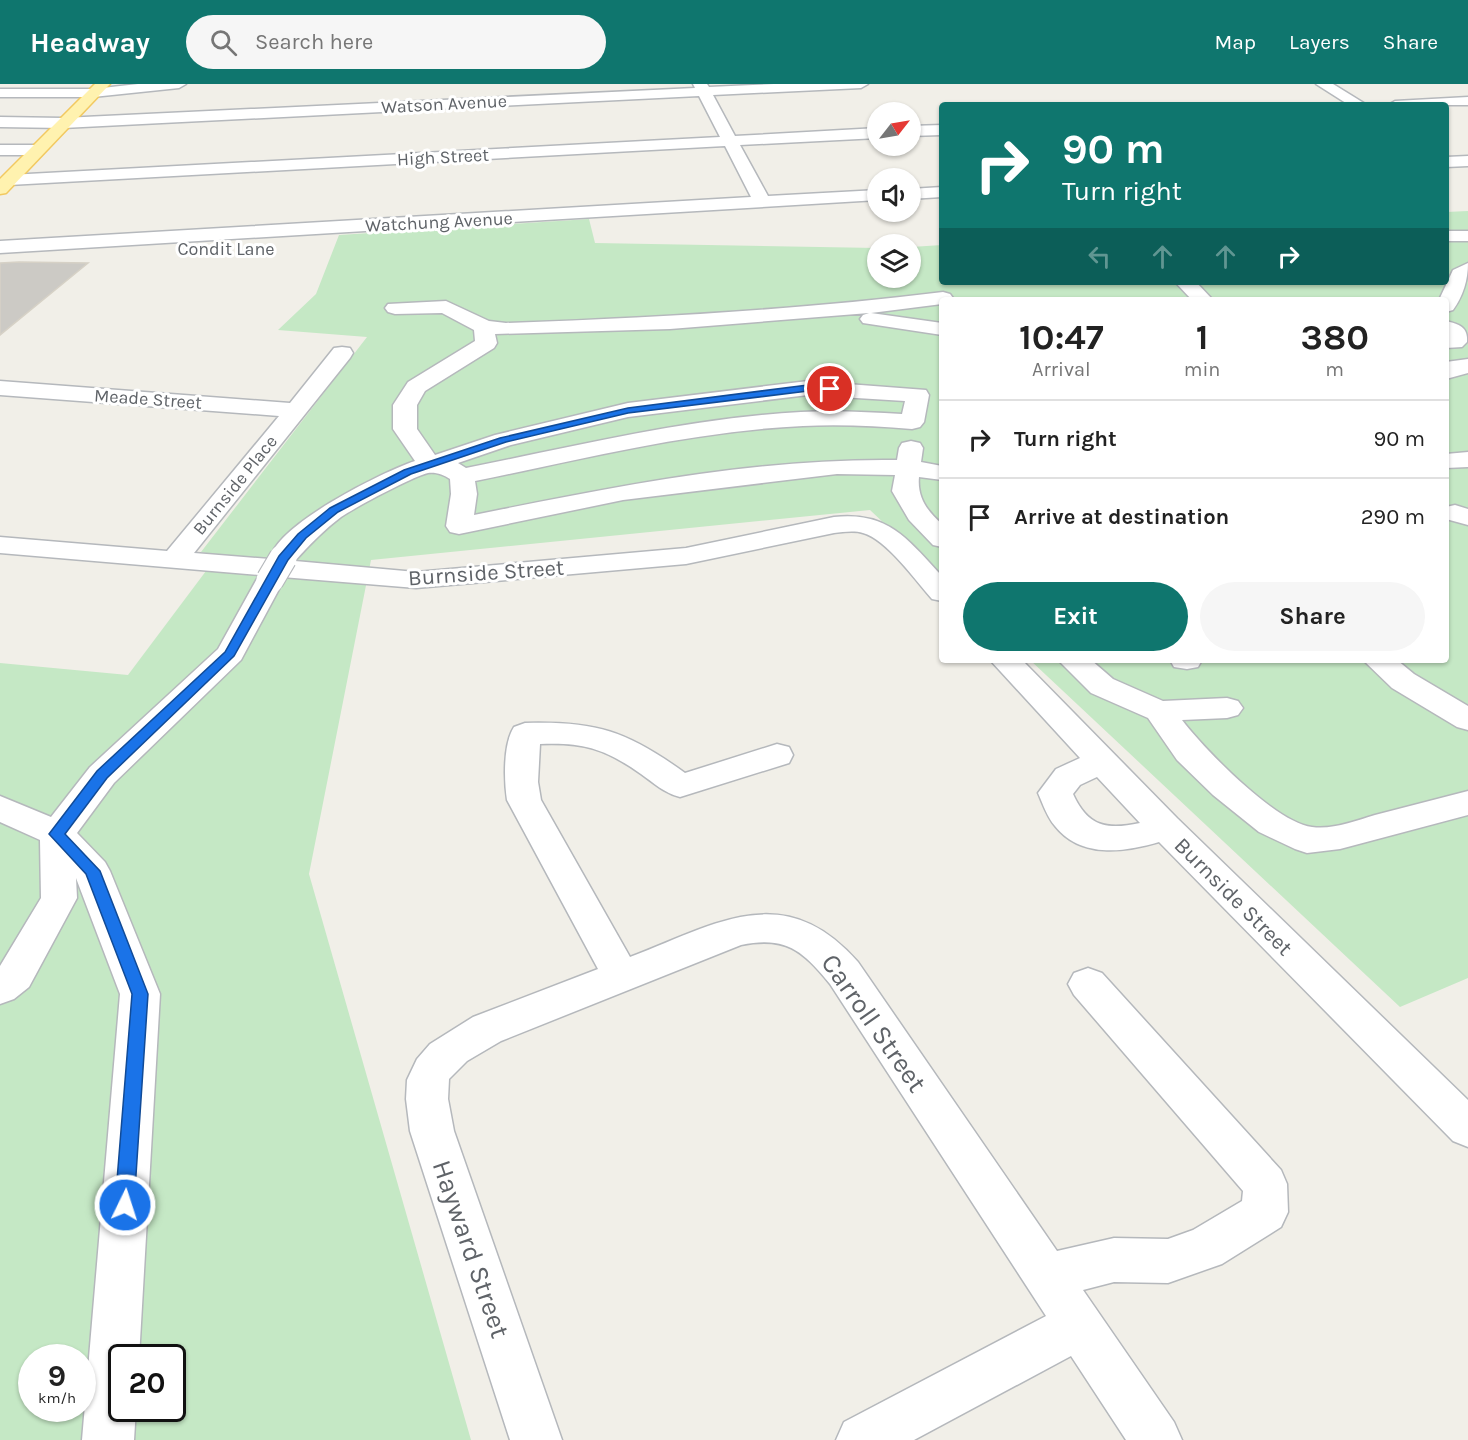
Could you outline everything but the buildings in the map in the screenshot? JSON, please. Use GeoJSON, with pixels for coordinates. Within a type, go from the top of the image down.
{"type":"FeatureCollection","features":[{"type":"Feature","properties":{"kind":"main road"},"geometry":{"type":"LineString","coordinates":[[5,184],[98,88]]}},
{"type":"Feature","properties":{"kind":"street"},"geometry":{"type":"LineString","coordinates":[[1,93],[15,84]]}},
{"type":"Feature","properties":{"kind":"street"},"geometry":{"type":"LineString","coordinates":[[1,93],[179,84]]}},
{"type":"Feature","properties":{"kind":"street","name":"Watson Avenue"},"geometry":{"type":"LineString","coordinates":[[0,122],[140,126],[387,100],[861,84]]}},
{"type":"Feature","properties":{"kind":"street"},"geometry":{"type":"LineString","coordinates":[[1323,84],[1355,102]]}},
{"type":"Feature","properties":{"kind":"street"},"geometry":{"type":"LineString","coordinates":[[702,88],[762,202]]}},
{"type":"Feature","properties":{"kind":"street"},"geometry":{"type":"LineString","coordinates":[[1449,102],[1468,101]]}},
{"type":"Feature","properties":{"kind":"street"},"geometry":{"type":"LineString","coordinates":[[921,131],[939,130]]}},
{"type":"Feature","properties":{"kind":"street","name":"High Street"},"geometry":{"type":"LineString","coordinates":[[5,184],[867,134]]}},
{"type":"Feature","properties":{"kind":"street"},"geometry":{"type":"LineString","coordinates":[[0,150],[37,150]]}},
{"type":"Feature","properties":{"kind":"street"},"geometry":{"type":"LineString","coordinates":[[921,193],[939,192]]}},
{"type":"Feature","properties":{"kind":"street","name":"Watchung Avenue"},"geometry":{"type":"LineString","coordinates":[[0,248],[867,196]]}},
{"type":"Feature","properties":{"kind":"street"},"geometry":{"type":"LineString","coordinates":[[316,248],[321,229]]}},
{"type":"Feature","properties":{"kind":"street"},"geometry":{"type":"LineString","coordinates":[[1449,236],[1468,236]]}},
{"type":"Feature","properties":{"kind":"street","name":"Condit Lane"},"geometry":{"type":"LineString","coordinates":[[119,240],[128,246],[149,249],[281,248]]}},
{"type":"Feature","properties":{"kind":"street"},"geometry":{"type":"LineString","coordinates":[[1449,299],[1460,273],[1468,268]]}},
{"type":"Feature","properties":{"kind":"street"},"geometry":{"type":"LineString","coordinates":[[1188,285],[1200,297]]}},
{"type":"Feature","properties":{"kind":"street"},"geometry":{"type":"LineString","coordinates":[[396,308],[446,307],[484,327],[506,329],[622,325],[825,312],[946,293]]}},
{"type":"Feature","properties":{"kind":"street"},"geometry":{"type":"LineString","coordinates":[[825,312],[939,329]]}},
{"type":"Feature","properties":{"kind":"street"},"geometry":{"type":"LineString","coordinates":[[484,327],[486,343],[416,387],[405,405],[405,429],[430,465],[451,469],[462,476],[675,435],[785,420],[869,418],[912,422]]}},
{"type":"Feature","properties":{"kind":"street","name":"Burnside Place"},"geometry":{"type":"LineString","coordinates":[[174,560],[342,353]]}},
{"type":"Feature","properties":{"kind":"street"},"geometry":{"type":"LineString","coordinates":[[1449,370],[1454,367],[1468,366]]}},
{"type":"Feature","properties":{"kind":"street","name":"Meade Street"},"geometry":{"type":"LineString","coordinates":[[0,388],[296,410]]}},
{"type":"Feature","properties":{"kind":"street"},"geometry":{"type":"LineString","coordinates":[[0,988],[15,976],[59,897],[57,834],[102,775],[230,654],[276,569],[302,536],[334,510],[408,472],[503,440],[628,410],[808,388],[918,395],[939,398]]}},
{"type":"Feature","properties":{"kind":"street"},"geometry":{"type":"LineString","coordinates":[[918,395],[912,422],[909,468],[904,491],[922,520],[939,536]]}},
{"type":"Feature","properties":{"kind":"street"},"geometry":{"type":"LineString","coordinates":[[1449,461],[1462,462],[1468,459]]}},
{"type":"Feature","properties":{"kind":"street"},"geometry":{"type":"LineString","coordinates":[[462,476],[464,494],[459,526],[623,492],[837,467],[909,468],[939,473]]}},
{"type":"Feature","properties":{"kind":"street","name":"Burnside Street"},"geometry":{"type":"LineString","coordinates":[[0,545],[404,579],[431,579],[686,556],[847,523],[871,525],[882,530],[939,590]]}},
{"type":"Feature","properties":{"kind":"street","name":"Burnside Street"},"geometry":{"type":"LineString","coordinates":[[1008,663],[1100,762],[1468,1128]]}},
{"type":"Feature","properties":{"kind":"street"},"geometry":{"type":"LineString","coordinates":[[1076,663],[1102,686],[1159,711],[1227,708]]}},
{"type":"Feature","properties":{"kind":"street"},"geometry":{"type":"LineString","coordinates":[[1382,663],[1403,681],[1468,720]]}},
{"type":"Feature","properties":{"kind":"street"},"geometry":{"type":"LineString","coordinates":[[1159,711],[1189,752],[1225,787],[1271,823],[1307,840],[1340,837],[1468,803]]}},
{"type":"Feature","properties":{"kind":"street"},"geometry":{"type":"LineString","coordinates":[[621,976],[524,800],[521,782],[525,734],[580,733],[616,742],[633,751],[680,786],[777,755]]}},
{"type":"Feature","properties":{"kind":"street"},"geometry":{"type":"LineString","coordinates":[[1100,762],[1068,777],[1055,793],[1067,818],[1094,838],[1132,839],[1165,827]]}},
{"type":"Feature","properties":{"kind":"street"},"geometry":{"type":"LineString","coordinates":[[0,808],[57,834],[92,871],[140,994],[108,1440]]}},
{"type":"Feature","properties":{"kind":"street","name":"Carroll Street"},"geometry":{"type":"LineString","coordinates":[[442,1058],[464,1041],[487,1029],[735,932],[756,926],[776,927],[796,932],[814,942],[844,973],[1156,1440]]}},
{"type":"Feature","properties":{"kind":"street"},"geometry":{"type":"LineString","coordinates":[[1045,1276],[1114,1260],[1168,1261],[1206,1248],[1265,1212],[1265,1184],[1088,984]]}},
{"type":"Feature","properties":{"kind":"street","name":"Hayward Street"},"geometry":{"type":"LineString","coordinates":[[442,1058],[428,1079],[427,1106],[432,1131],[536,1440]]}},
{"type":"Feature","properties":{"kind":"street"},"geometry":{"type":"LineString","coordinates":[[862,1440],[1079,1325]]}},
{"type":"Feature","properties":{"kind":"green space"},"geometry":{"type":"Polygon","coordinates":[[[1468,211],[1468,978],[1400,1007],[1033,663],[1449,663],[1449,297],[939,297],[939,575],[870,510],[371,560],[309,874],[471,1440],[0,1440],[0,663],[128,675],[218,555],[201,552],[367,337],[278,330],[316,294],[339,235],[589,219],[595,243],[867,248],[867,288],[921,288],[921,246],[939,245],[939,285],[1449,285],[1449,212],[1468,211]]]}},
{"type":"Feature","properties":{"kind":"route"},"geometry":{"type":"LineString","coordinates":[[125,1205],[140,994],[92,871],[57,834],[102,775],[230,654],[283,558],[302,536],[334,510],[408,472],[503,440],[628,410],[808,388],[830,389]]}}]}
